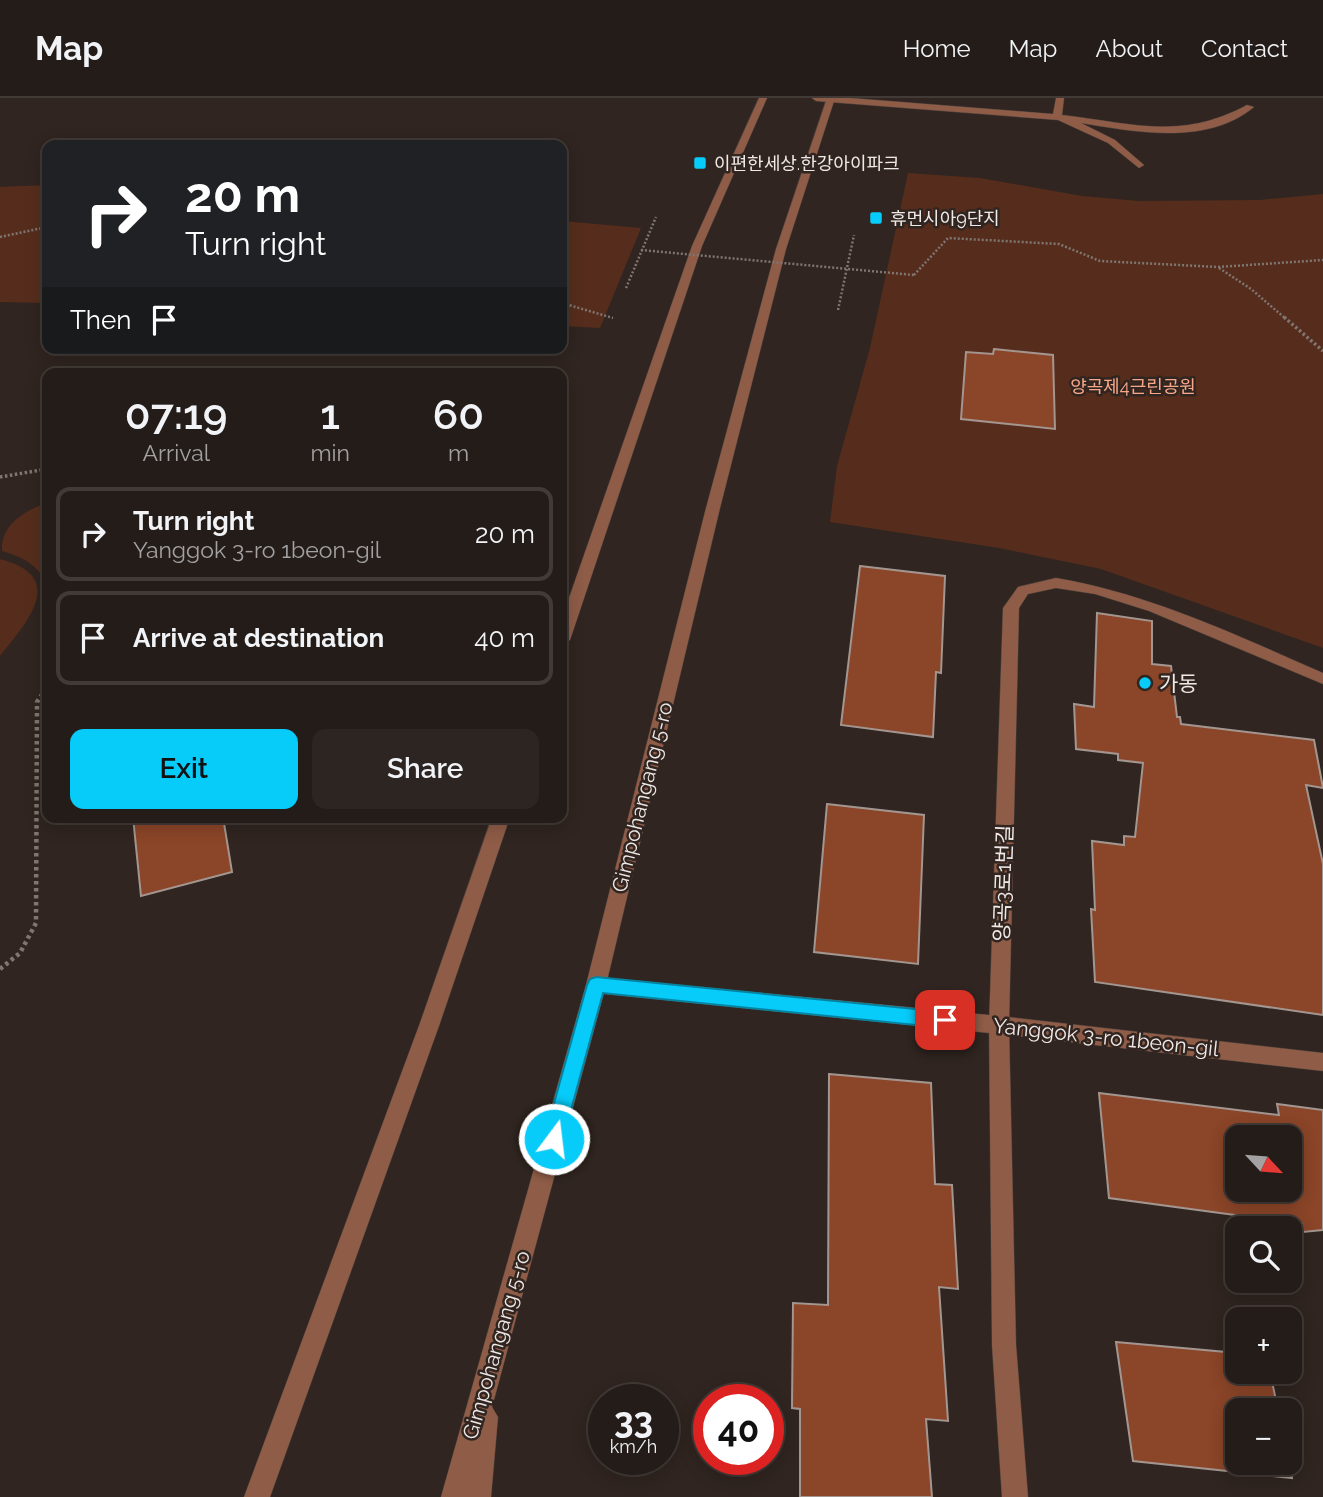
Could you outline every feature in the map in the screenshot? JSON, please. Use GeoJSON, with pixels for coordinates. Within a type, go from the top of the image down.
{"type":"FeatureCollection","features":[{"type":"Feature","properties":{"kind":"street"},"geometry":{"type":"LineString","coordinates":[[567,625],[697,246],[763,98]]}},
{"type":"Feature","properties":{"kind":"street"},"geometry":{"type":"LineString","coordinates":[[826,98],[1057,116],[1119,128],[1165,130],[1216,122],[1237,116],[1250,107]]}},
{"type":"Feature","properties":{"kind":"street","name":"Gimpohangang 5-ro"},"geometry":{"type":"LineString","coordinates":[[454,1497],[596,985],[713,508],[781,249],[826,98]]}},
{"type":"Feature","properties":{"kind":"street"},"geometry":{"type":"LineString","coordinates":[[1057,116],[1060,98]]}},
{"type":"Feature","properties":{"kind":"street"},"geometry":{"type":"LineString","coordinates":[[1057,116],[1126,149],[1139,165]]}},
{"type":"Feature","properties":{"kind":"street","name":"양곡3로1번길"},"geometry":{"type":"LineString","coordinates":[[1015,1497],[1004,1345],[999,1025],[1012,608],[1023,590],[1056,583],[1097,590],[1154,608],[1323,679]]}},
{"type":"Feature","properties":{"kind":"street"},"geometry":{"type":"LineString","coordinates":[[257,1497],[426,1036],[499,823]]}},
{"type":"Feature","properties":{"kind":"street","name":"Yanggok 3-ro 1beon-gil"},"geometry":{"type":"LineString","coordinates":[[596,985],[999,1025],[1323,1062]]}},
{"type":"Feature","properties":{"kind":"street"},"geometry":{"type":"LineString","coordinates":[[478,1497],[489,1372]]}},
{"type":"Feature","properties":{"kind":"path"},"geometry":{"type":"LineString","coordinates":[[626,288],[656,216]]}},
{"type":"Feature","properties":{"kind":"path"},"geometry":{"type":"LineString","coordinates":[[0,237],[42,228]]}},
{"type":"Feature","properties":{"kind":"path"},"geometry":{"type":"LineString","coordinates":[[838,310],[849,270],[854,235]]}},
{"type":"Feature","properties":{"kind":"path"},"geometry":{"type":"LineString","coordinates":[[642,250],[914,275],[948,239],[1059,244],[1100,261],[1218,267],[1323,260]]}},
{"type":"Feature","properties":{"kind":"path"},"geometry":{"type":"LineString","coordinates":[[1218,267],[1251,289],[1323,351]]}},
{"type":"Feature","properties":{"kind":"path"},"geometry":{"type":"LineString","coordinates":[[567,304],[613,318]]}},
{"type":"Feature","properties":{"kind":"path"},"geometry":{"type":"LineString","coordinates":[[0,477],[42,470]]}},
{"type":"Feature","properties":{"kind":"path"},"geometry":{"type":"LineString","coordinates":[[0,969],[20,953],[36,923],[37,702],[42,694]]}},
{"type":"Feature","properties":{"kind":"green space","name":"양곡제4근린공원"},"geometry":{"type":"Polygon","coordinates":[[[908,173],[980,178],[1082,196],[1139,201],[1259,200],[1323,194],[1323,648],[1101,569],[999,548],[830,522],[837,466],[870,348],[908,173]]]}},
{"type":"Feature","properties":{"kind":"green space"},"geometry":{"type":"Polygon","coordinates":[[[42,185],[42,303],[0,302],[0,187],[42,185]]]}},
{"type":"Feature","properties":{"kind":"green space"},"geometry":{"type":"Polygon","coordinates":[[[567,221],[641,228],[600,328],[567,326],[567,221]]]}},
{"type":"Feature","properties":{"kind":"green space"},"geometry":{"type":"Polygon","coordinates":[[[42,505],[42,576],[29,563],[2,551],[10,526],[32,509],[42,505]]]}},
{"type":"Feature","properties":{"kind":"green space"},"geometry":{"type":"Polygon","coordinates":[[[0,559],[21,567],[33,577],[37,589],[36,601],[30,615],[0,656],[0,559]]]}},
{"type":"Feature","properties":{"kind":"building"},"geometry":{"type":"Polygon","coordinates":[[[994,349],[1053,355],[1055,429],[961,419],[966,352],[993,354],[994,349]]]}},
{"type":"Feature","properties":{"kind":"building"},"geometry":{"type":"Polygon","coordinates":[[[860,566],[945,576],[941,673],[936,672],[933,737],[841,725],[860,566]]]}},
{"type":"Feature","properties":{"kind":"building"},"geometry":{"type":"Polygon","coordinates":[[[1097,613],[1152,621],[1152,664],[1171,666],[1177,717],[1180,717],[1181,724],[1314,740],[1323,788],[1306,785],[1323,864],[1323,1015],[1095,982],[1091,909],[1095,910],[1092,841],[1124,845],[1124,836],[1135,837],[1143,763],[1118,760],[1118,754],[1076,749],[1074,704],[1094,707],[1097,613]]]}},
{"type":"Feature","properties":{"kind":"building"},"geometry":{"type":"Polygon","coordinates":[[[827,804],[924,815],[918,964],[814,952],[827,804]]]}},
{"type":"Feature","properties":{"kind":"building"},"geometry":{"type":"Polygon","coordinates":[[[134,823],[224,823],[232,872],[141,896],[134,823]]]}},
{"type":"Feature","properties":{"kind":"building"},"geometry":{"type":"Polygon","coordinates":[[[829,1074],[931,1083],[935,1184],[952,1185],[958,1289],[939,1287],[948,1421],[926,1419],[932,1497],[800,1497],[800,1409],[792,1408],[793,1303],[828,1305],[829,1074]]]}},
{"type":"Feature","properties":{"kind":"building"},"geometry":{"type":"Polygon","coordinates":[[[1099,1093],[1279,1115],[1277,1104],[1323,1110],[1323,1230],[1303,1232],[1302,1216],[1243,1216],[1109,1198],[1099,1093]]]}},
{"type":"Feature","properties":{"kind":"building"},"geometry":{"type":"Polygon","coordinates":[[[1116,1342],[1225,1352],[1225,1384],[1273,1384],[1275,1398],[1225,1398],[1225,1471],[1133,1461],[1116,1342]]]}},
{"type":"Feature","properties":{"kind":"building"},"geometry":{"type":"Polygon","coordinates":[[[1264,1475],[1291,1475],[1292,1478],[1264,1475]]]}},
{"type":"Feature","properties":{"kind":"place","name":"이편한세상.한강아이파크"},"geometry":{"type":"Point","coordinates":[700,163]}},
{"type":"Feature","properties":{"kind":"place","name":"휴먼시아9단지"},"geometry":{"type":"Point","coordinates":[876,218]}},
{"type":"Feature","properties":{"kind":"place","name":"가동"},"geometry":{"type":"Point","coordinates":[1145,683]}},
{"type":"Feature","properties":{"kind":"route"},"geometry":{"type":"LineString","coordinates":[[554,1139],[596,985],[945,1020]]}}]}
